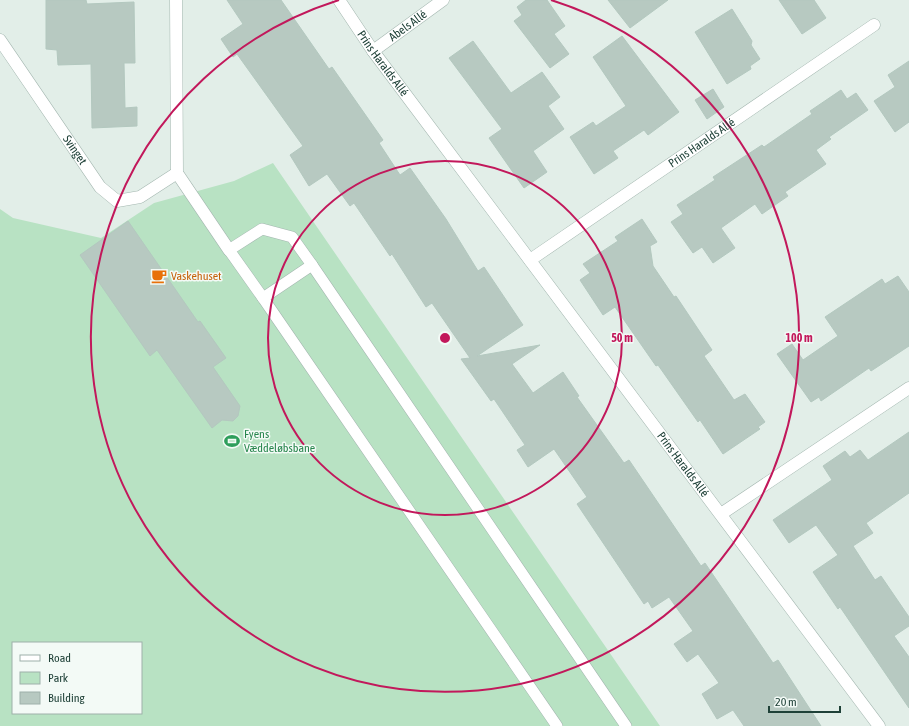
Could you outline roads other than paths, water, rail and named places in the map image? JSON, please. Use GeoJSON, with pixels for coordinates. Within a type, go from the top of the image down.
{"type":"FeatureCollection","features":[{"type":"Feature","properties":{"kind":"street"},"geometry":{"type":"LineString","coordinates":[[176,0],[177,173],[229,250]]}},
{"type":"Feature","properties":{"kind":"street","name":"Prins Haralds Allé"},"geometry":{"type":"LineString","coordinates":[[339,0],[373,51],[880,726]]}},
{"type":"Feature","properties":{"kind":"street","name":"Abels Allé"},"geometry":{"type":"LineString","coordinates":[[373,51],[443,0]]}},
{"type":"Feature","properties":{"kind":"street","name":"Prins Haralds Allé"},"geometry":{"type":"LineString","coordinates":[[530,260],[874,25]]}},
{"type":"Feature","properties":{"kind":"street","name":"Svinget"},"geometry":{"type":"LineString","coordinates":[[0,40],[100,187],[117,201],[140,197],[177,173]]}},
{"type":"Feature","properties":{"kind":"street"},"geometry":{"type":"LineString","coordinates":[[721,514],[909,388]]}},
{"type":"Feature","properties":{"kind":"lane"},"geometry":{"type":"LineString","coordinates":[[557,726],[229,250],[262,229],[292,237],[626,726]]}},
{"type":"Feature","properties":{"kind":"lane"},"geometry":{"type":"LineString","coordinates":[[263,298],[312,265]]}},
{"type":"Feature","properties":{"kind":"place","name":"Vaskehuset"},"geometry":{"type":"Point","coordinates":[159,276]}},
{"type":"Feature","properties":{"kind":"place","name":"Fyens Væddeløbsbane"},"geometry":{"type":"Point","coordinates":[232,441]}}]}
